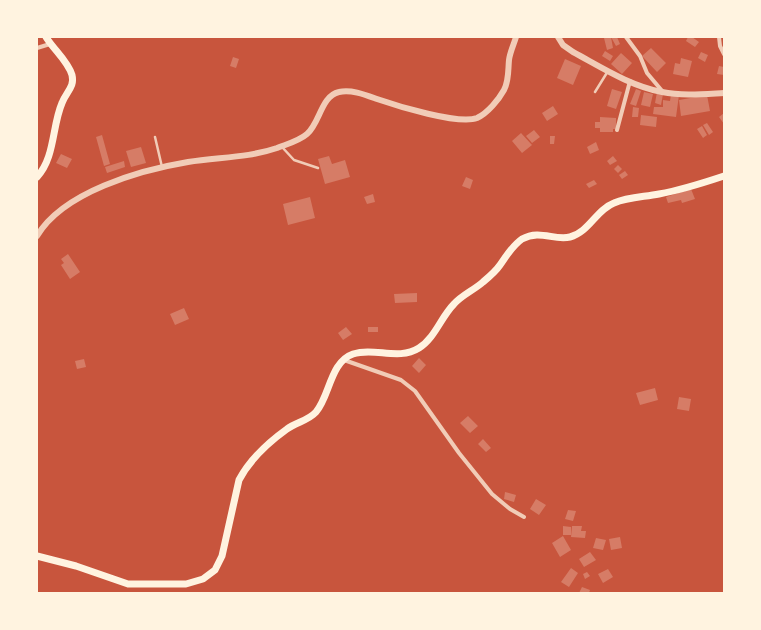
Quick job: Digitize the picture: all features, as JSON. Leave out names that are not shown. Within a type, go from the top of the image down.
[{"type":"main road","points":[[37,177],[47,161],[56,118],[63,101],[72,87],[72,75],[67,64],[46,37]]},
{"type":"main road","points":[[37,556],[76,566],[128,584],[186,584],[203,579],[215,570],[222,556],[239,480],[243,473],[250,463],[288,428],[312,417],[318,410],[332,379],[343,360],[353,354],[364,352],[400,354],[420,347],[427,340],[453,304],[482,283],[500,266],[514,245],[523,239],[532,235],[570,237],[579,233],[612,204],[624,200],[660,194],[724,176]]},
{"type":"street","points":[[37,236],[42,228],[60,210],[80,196],[112,183],[188,162],[247,156],[295,141],[308,134],[324,105],[332,95],[339,92],[348,91],[403,107],[452,118],[468,120],[478,118],[487,111],[505,89],[509,74],[509,59],[516,37]]},
{"type":"street","points":[[558,37],[563,45],[572,52],[642,87],[664,92],[689,94],[724,93]]},
{"type":"street","points":[[626,37],[640,56],[647,73],[664,92]]},
{"type":"street","points":[[719,37],[720,46],[724,54]]},
{"type":"street","points":[[37,48],[50,44]]},
{"type":"street","points":[[617,130],[630,81]]},
{"type":"street","points":[[343,360],[402,380],[415,391],[459,453],[492,494],[510,509],[524,517]]},
{"type":"lane","points":[[595,92],[608,71]]},
{"type":"lane","points":[[155,137],[162,168]]},
{"type":"lane","points":[[282,146],[286,154],[294,160],[318,168]]},
{"type":"building","points":[[611,37],[613,48],[607,50],[604,38]]},
{"type":"building","points":[[611,37],[617,37],[620,44],[616,46]]},
{"type":"building","points":[[688,37],[692,37],[699,42],[695,47],[686,41]]},
{"type":"building","points":[[651,48],[666,63],[657,72],[642,56]]},
{"type":"building","points":[[605,51],[613,56],[610,61],[602,56]]},
{"type":"building","points":[[701,52],[708,55],[705,62],[698,58]]},
{"type":"building","points":[[621,53],[632,63],[622,74],[611,64]]},
{"type":"building","points":[[233,57],[239,59],[236,68],[230,66]]},
{"type":"building","points":[[681,58],[692,61],[688,77],[673,74],[675,63],[680,64]]},
{"type":"building","points":[[565,59],[581,66],[573,85],[557,78]]},
{"type":"building","points":[[719,66],[724,67],[724,75],[717,74]]},
{"type":"building","points":[[612,89],[622,92],[616,109],[607,106]]},
{"type":"building","points":[[636,89],[641,91],[636,106],[630,104]]},
{"type":"building","points":[[644,92],[653,94],[650,107],[641,105]]},
{"type":"building","points":[[657,92],[663,94],[661,105],[655,103]]},
{"type":"building","points":[[671,94],[679,95],[676,117],[653,114],[654,107],[663,107],[663,100],[670,101]]},
{"type":"building","points":[[707,95],[710,111],[681,116],[679,100]]},
{"type":"building","points":[[553,106],[558,114],[547,121],[542,113]]},
{"type":"building","points":[[633,107],[639,108],[638,117],[632,117]]},
{"type":"building","points":[[724,113],[724,124],[719,117]]},
{"type":"building","points":[[641,115],[657,117],[656,127],[640,125]]},
{"type":"building","points":[[600,117],[616,118],[616,129],[613,129],[613,132],[600,132],[600,128],[595,128],[595,122],[600,122]]},
{"type":"building","points":[[707,123],[713,132],[709,135],[703,125]]},
{"type":"building","points":[[702,126],[707,135],[703,138],[697,129]]},
{"type":"building","points":[[534,130],[540,137],[532,143],[526,136]]},
{"type":"building","points":[[521,133],[532,145],[522,153],[512,141]]},
{"type":"building","points":[[102,135],[110,164],[104,166],[96,137]]},
{"type":"building","points":[[550,136],[555,136],[554,144],[550,144]]},
{"type":"building","points":[[596,142],[599,150],[590,154],[587,147]]},
{"type":"building","points":[[141,147],[146,163],[131,167],[126,151]]},
{"type":"building","points":[[61,154],[72,159],[67,168],[56,163]]},
{"type":"building","points":[[329,156],[332,164],[345,160],[350,177],[325,184],[318,159]]},
{"type":"building","points":[[613,156],[617,161],[610,165],[607,161]]},
{"type":"building","points":[[124,161],[125,167],[107,173],[105,167]]},
{"type":"building","points":[[618,165],[622,169],[618,173],[614,169]]},
{"type":"building","points":[[625,171],[628,175],[622,179],[619,175]]},
{"type":"building","points":[[466,177],[473,180],[470,189],[462,186]]},
{"type":"building","points":[[594,180],[597,184],[589,188],[586,184]]},
{"type":"building","points":[[691,189],[695,199],[682,203],[681,200],[668,203],[666,197]]},
{"type":"building","points":[[373,194],[375,202],[367,204],[364,197]]},
{"type":"building","points":[[310,197],[315,218],[288,225],[283,204]]},
{"type":"building","points":[[68,254],[80,272],[70,279],[61,265],[64,263],[61,259]]},
{"type":"building","points":[[417,293],[417,302],[395,303],[394,294]]},
{"type":"building","points":[[184,308],[189,319],[175,325],[170,314]]},
{"type":"building","points":[[346,327],[352,334],[343,340],[338,333]]},
{"type":"building","points":[[368,327],[378,327],[378,332],[368,332]]},
{"type":"building","points":[[419,358],[426,365],[419,373],[412,366]]},
{"type":"building","points":[[84,359],[86,367],[77,369],[75,361]]},
{"type":"building","points":[[655,388],[658,400],[640,405],[636,393]]},
{"type":"building","points":[[679,397],[691,399],[689,411],[677,409]]},
{"type":"building","points":[[468,416],[478,426],[470,433],[460,423]]},
{"type":"building","points":[[483,439],[491,448],[486,452],[478,444]]},
{"type":"building","points":[[505,492],[516,495],[514,502],[504,499]]},
{"type":"building","points":[[536,499],[546,505],[539,515],[530,509]]},
{"type":"building","points":[[568,510],[576,511],[573,521],[565,519]]},
{"type":"building","points":[[563,526],[571,527],[571,535],[563,535]]},
{"type":"building","points":[[572,526],[582,526],[581,531],[586,531],[585,538],[571,537]]},
{"type":"building","points":[[563,536],[571,550],[560,557],[552,543]]},
{"type":"building","points":[[620,537],[622,548],[611,550],[609,539]]},
{"type":"building","points":[[596,538],[606,540],[603,550],[593,548]]},
{"type":"building","points":[[590,552],[596,560],[584,567],[579,559]]},
{"type":"building","points":[[571,568],[578,573],[569,587],[561,582]]},
{"type":"building","points":[[608,569],[613,577],[603,583],[598,574]]},
{"type":"building","points":[[587,572],[590,576],[585,579],[583,574]]},
{"type":"building","points":[[582,587],[590,590],[589,593],[579,593]]}]
